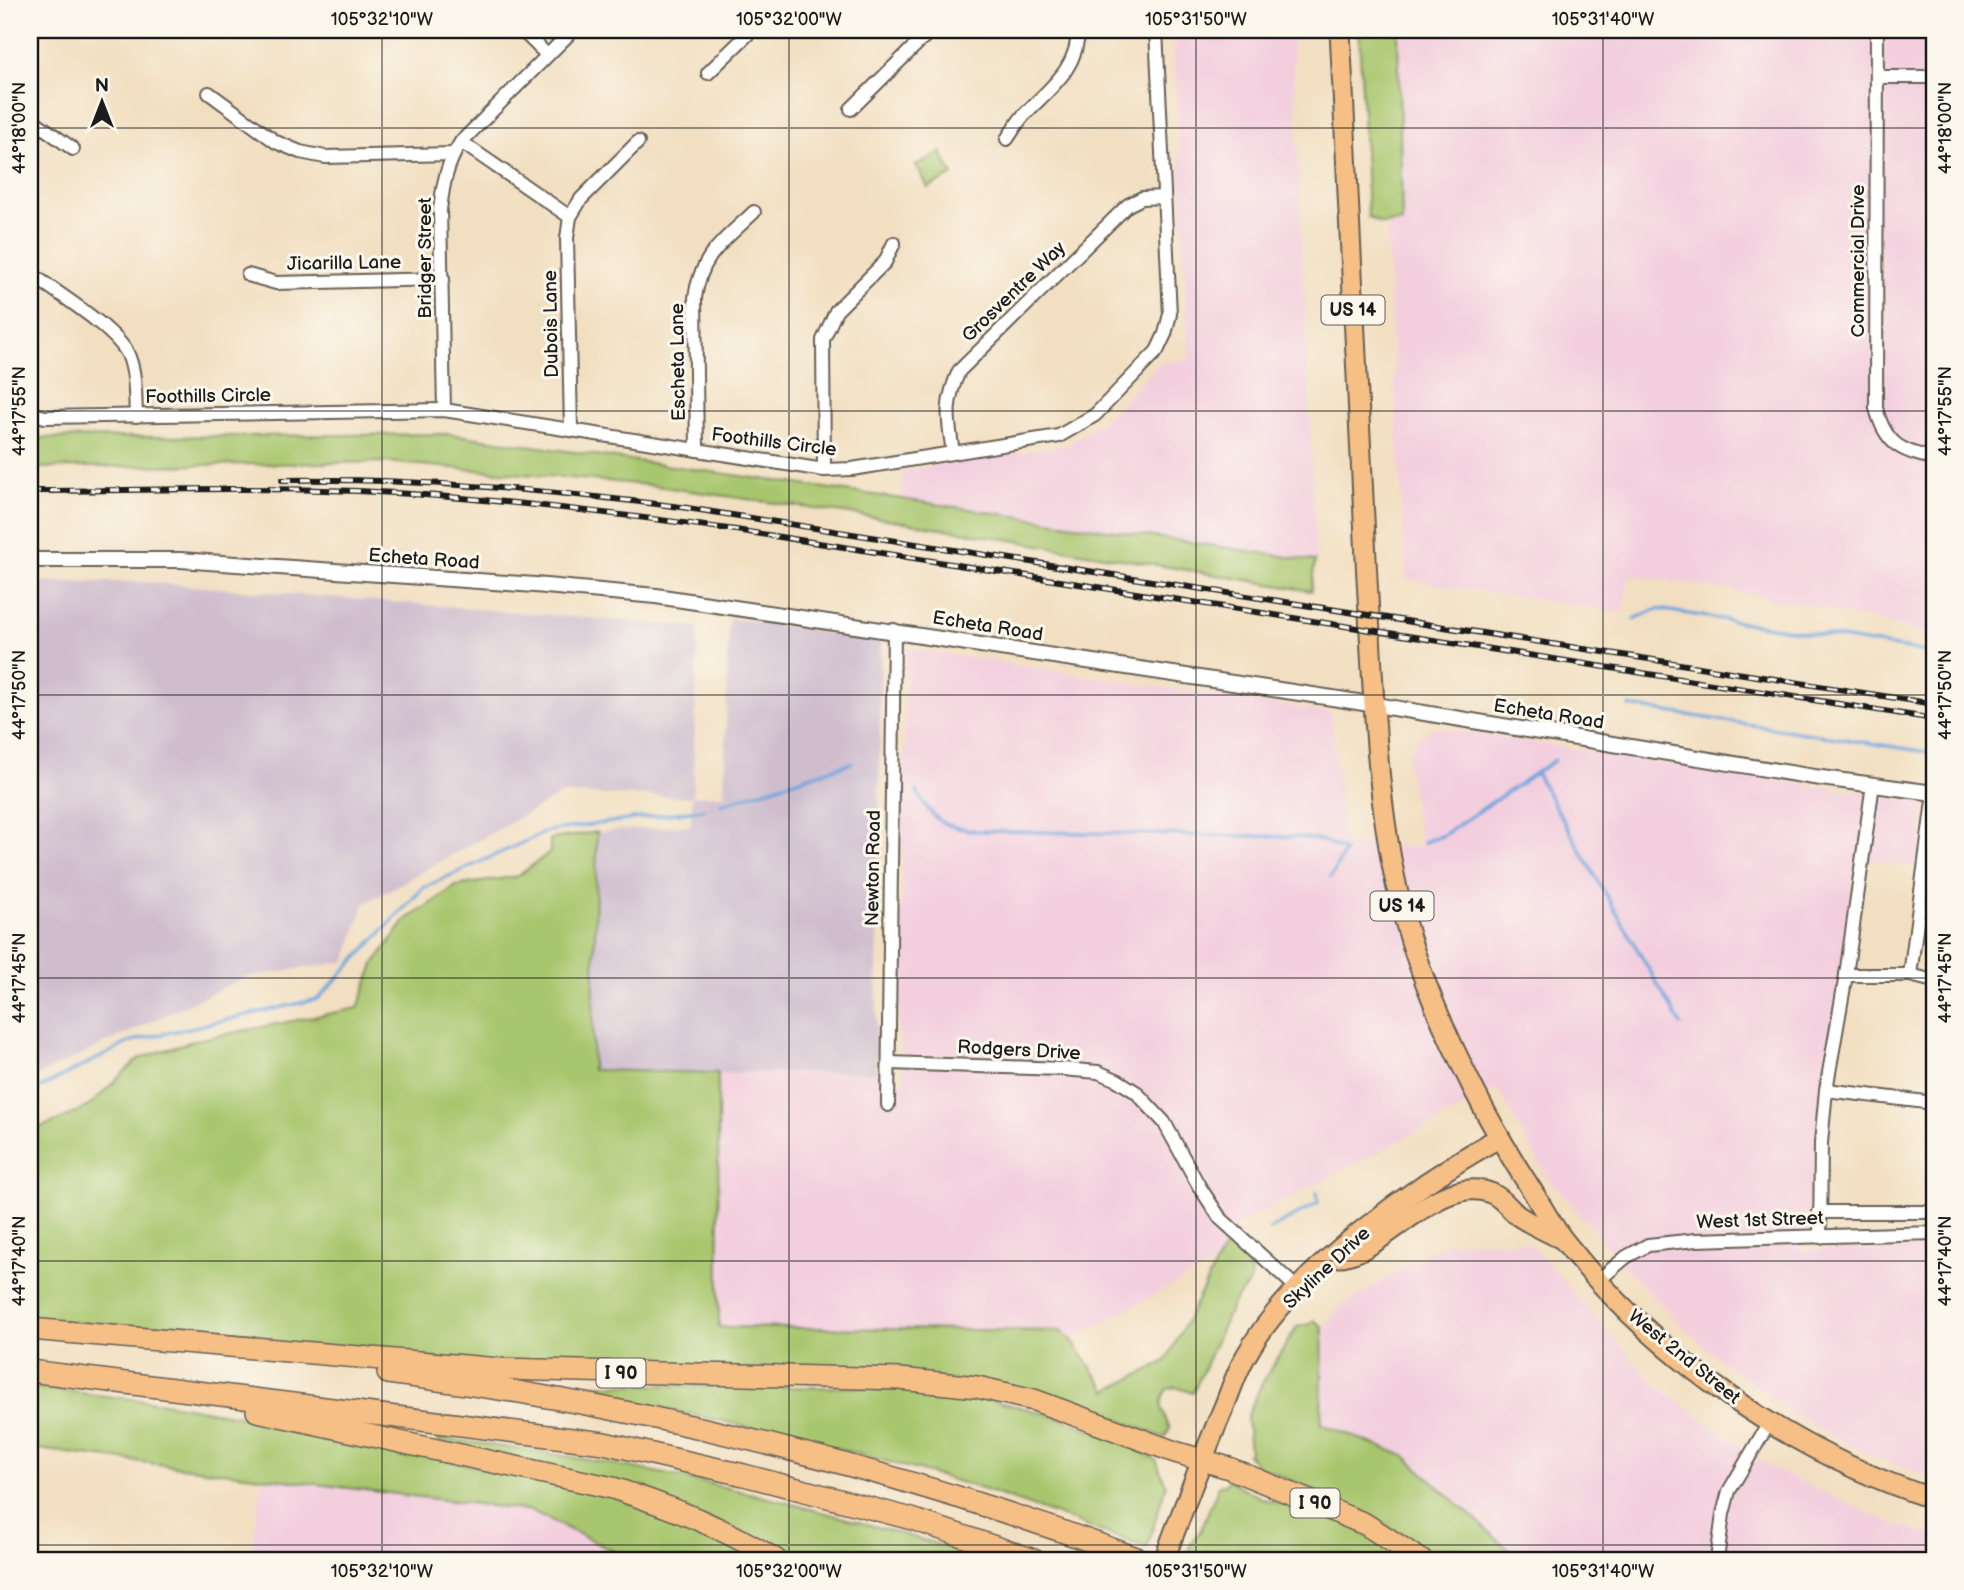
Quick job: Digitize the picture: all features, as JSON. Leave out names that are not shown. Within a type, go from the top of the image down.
[{"type":"highway","name":"I 90","points":[[30,1331],[500,1369],[901,1379],[977,1387],[1034,1400],[1229,1468],[1365,1524],[1421,1560]]},
{"type":"highway","name":"I 90","points":[[30,1331],[384,1372],[520,1392],[650,1418],[871,1472],[961,1498],[1142,1560]]},
{"type":"highway","points":[[30,1371],[604,1443],[744,1475],[912,1519],[1034,1560]]},
{"type":"highway","points":[[121,1383],[613,1488],[670,1507],[742,1539],[776,1560]]},
{"type":"main road","name":"US 14","points":[[1340,30],[1374,705],[1392,861],[1415,955],[1446,1034],[1499,1138]]},
{"type":"main road","name":"West 2nd Street","points":[[1499,1138],[1564,1241],[1644,1326],[1674,1353],[1769,1423],[1844,1465],[1934,1499]]},
{"type":"main road","name":"Skyline Drive","points":[[1164,1560],[1201,1460],[1247,1353],[1272,1318],[1328,1260],[1392,1207],[1499,1138]]},
{"type":"main road","points":[[1328,1260],[1360,1251],[1404,1220],[1443,1198],[1472,1189],[1494,1194],[1518,1215],[1564,1241]]},
{"type":"street","points":[[517,30],[527,35],[547,55]]},
{"type":"street","name":"Bridger Street","points":[[444,410],[440,210],[444,179],[453,154],[461,142],[573,30]]},
{"type":"street","points":[[708,73],[752,30]]},
{"type":"street","points":[[851,110],[931,30]]},
{"type":"street","points":[[1007,139],[1022,118],[1068,70],[1076,52],[1078,30]]},
{"type":"street","name":"Foothills Circle","points":[[30,413],[45,417],[444,410],[824,470],[852,469],[1059,436],[1095,415],[1157,351],[1170,314],[1156,30]]},
{"type":"street","name":"Commercial Drive","points":[[1877,30],[1876,408],[1881,426],[1892,443],[1910,454],[1934,458]]},
{"type":"street","points":[[1877,77],[1934,77]]},
{"type":"street","points":[[209,93],[276,142],[300,152],[325,157],[453,154]]},
{"type":"street","points":[[30,118],[73,149]]},
{"type":"street","points":[[461,142],[570,217],[580,199],[638,142]]},
{"type":"street","name":"Grosventre Way","points":[[953,453],[948,405],[949,394],[959,371],[1128,205],[1142,198],[1164,197]]},
{"type":"street","name":"Escheta Lane","points":[[697,450],[695,298],[698,278],[706,259],[754,212]]},
{"type":"street","name":"Dubois Lane","points":[[570,217],[567,238],[571,430]]},
{"type":"street","points":[[824,470],[823,340],[836,311],[885,262],[894,243]]},
{"type":"street","points":[[30,273],[115,335],[128,354],[134,374],[136,416]]},
{"type":"street","name":"Jicarilla Lane","points":[[248,275],[276,284],[443,279]]},
{"type":"street","name":"Echeta Road","points":[[30,561],[180,561],[549,586],[656,596],[894,630],[1814,777],[1934,793]]},
{"type":"street","name":"Newton Road","points":[[888,1105],[894,630]]},
{"type":"street","points":[[1820,1237],[1821,1143],[1826,1090],[1846,975],[1873,784]]},
{"type":"street","points":[[1910,975],[1934,793]]},
{"type":"street","points":[[1846,975],[1910,975],[1934,981]]},
{"type":"street","name":"Rodgers Drive","points":[[889,1063],[1062,1069],[1098,1072],[1117,1080],[1136,1092],[1164,1122],[1220,1218],[1298,1289]]},
{"type":"street","points":[[1826,1090],[1934,1103]]},
{"type":"street","points":[[1819,1212],[1934,1212]]},
{"type":"street","name":"West 1st Street","points":[[1599,1280],[1626,1257],[1648,1245],[1696,1240],[1934,1233]]},
{"type":"street","points":[[1717,1560],[1729,1491],[1769,1423]]},
{"type":"shaded area","points":[[1173,30],[1292,30],[1316,561],[902,499],[902,471],[1067,445],[1106,419],[1160,362],[1189,360]]},
{"type":"shaded area","points":[[1382,30],[1934,30],[1934,634],[1754,594],[1629,575],[1623,613],[1406,579],[1389,291]]},
{"type":"shaded area","points":[[30,582],[144,582],[698,627],[693,796],[724,795],[729,618],[881,641],[876,1072],[718,1073],[592,1070],[597,832],[691,825],[692,797],[562,794],[364,904],[345,962],[246,977],[30,1079]]},
{"type":"shaded area","points":[[906,648],[1331,713],[1344,844],[1421,847],[1406,754],[1419,738],[1434,727],[1926,803],[1919,867],[1856,858],[1802,1250],[1934,1247],[1934,1479],[1843,1442],[1790,1411],[1708,1350],[1638,1282],[1547,1177],[1498,1089],[1238,1225],[1217,1262],[1071,1339],[1061,1331],[719,1327],[718,1073],[876,1072],[905,1083],[899,1025]]},
{"type":"shaded area","points":[[1447,1242],[1529,1242],[1649,1379],[1712,1427],[1777,1471],[1893,1524],[1934,1535],[1934,1560],[1520,1560],[1405,1456],[1321,1424],[1323,1327],[1341,1306]]},
{"type":"shaded area","points":[[262,1476],[532,1511],[631,1560],[251,1560]]},
{"type":"green space","points":[[1359,30],[1398,30],[1402,222],[1382,224],[1368,217]]},
{"type":"green space","points":[[941,152],[953,175],[928,188],[916,165]]},
{"type":"green space","points":[[449,434],[1315,561],[1311,591],[892,520],[649,485],[385,462],[30,468],[30,438]]},
{"type":"green space","points":[[597,832],[592,1070],[718,1073],[719,1327],[1061,1331],[1071,1339],[1107,1391],[1166,1361],[1226,1244],[1250,1265],[1251,1280],[1232,1305],[1193,1393],[1176,1387],[1167,1389],[1164,1394],[1162,1408],[1170,1428],[1165,1438],[1084,1405],[977,1381],[504,1366],[30,1318],[30,1131],[89,1106],[138,1059],[196,1040],[358,1008],[374,964],[406,920],[456,886],[518,876],[550,852],[550,839]]},
{"type":"green space","points":[[1314,1320],[1323,1327],[1321,1424],[1405,1456],[1520,1560],[1443,1560],[1370,1515],[1258,1466],[1247,1454],[1250,1453],[1247,1417],[1262,1383],[1297,1327],[1310,1324]]},
{"type":"green space","points":[[563,1384],[871,1388],[957,1394],[1046,1414],[1104,1435],[1156,1460],[1166,1485],[1147,1548],[1004,1496],[907,1467],[760,1430],[562,1389]]},
{"type":"green space","points":[[30,1387],[164,1403],[283,1424],[615,1497],[725,1540],[756,1560],[631,1560],[532,1511],[30,1448]]},
{"type":"green space","points":[[439,1438],[578,1458],[702,1482],[826,1513],[990,1560],[794,1560],[754,1536],[438,1441]]},
{"type":"green space","points":[[1228,1480],[1263,1499],[1341,1521],[1408,1560],[1184,1560],[1193,1539],[1200,1532],[1219,1485],[1226,1484]]},
{"type":"waterway","points":[[1634,619],[1658,609],[1934,653]]},
{"type":"waterway","points":[[1629,706],[1934,753]]},
{"type":"waterway","points":[[1424,842],[1442,836],[1555,760]]},
{"type":"waterway","points":[[721,804],[851,763]]},
{"type":"waterway","points":[[1536,773],[1681,1025]]},
{"type":"waterway","points":[[917,791],[934,816],[949,825],[967,830],[1299,837],[1324,841],[1345,851],[1331,877]]},
{"type":"waterway","points":[[30,1093],[132,1041],[318,999],[423,888],[548,831],[705,809]]},
{"type":"waterway","points":[[1269,1230],[1318,1203],[1317,1192]]},
{"type":"railway","points":[[282,480],[482,486],[681,507],[1934,704]]},
{"type":"railway","points":[[30,491],[358,491],[500,501],[595,512],[736,530],[1934,719]]}]
